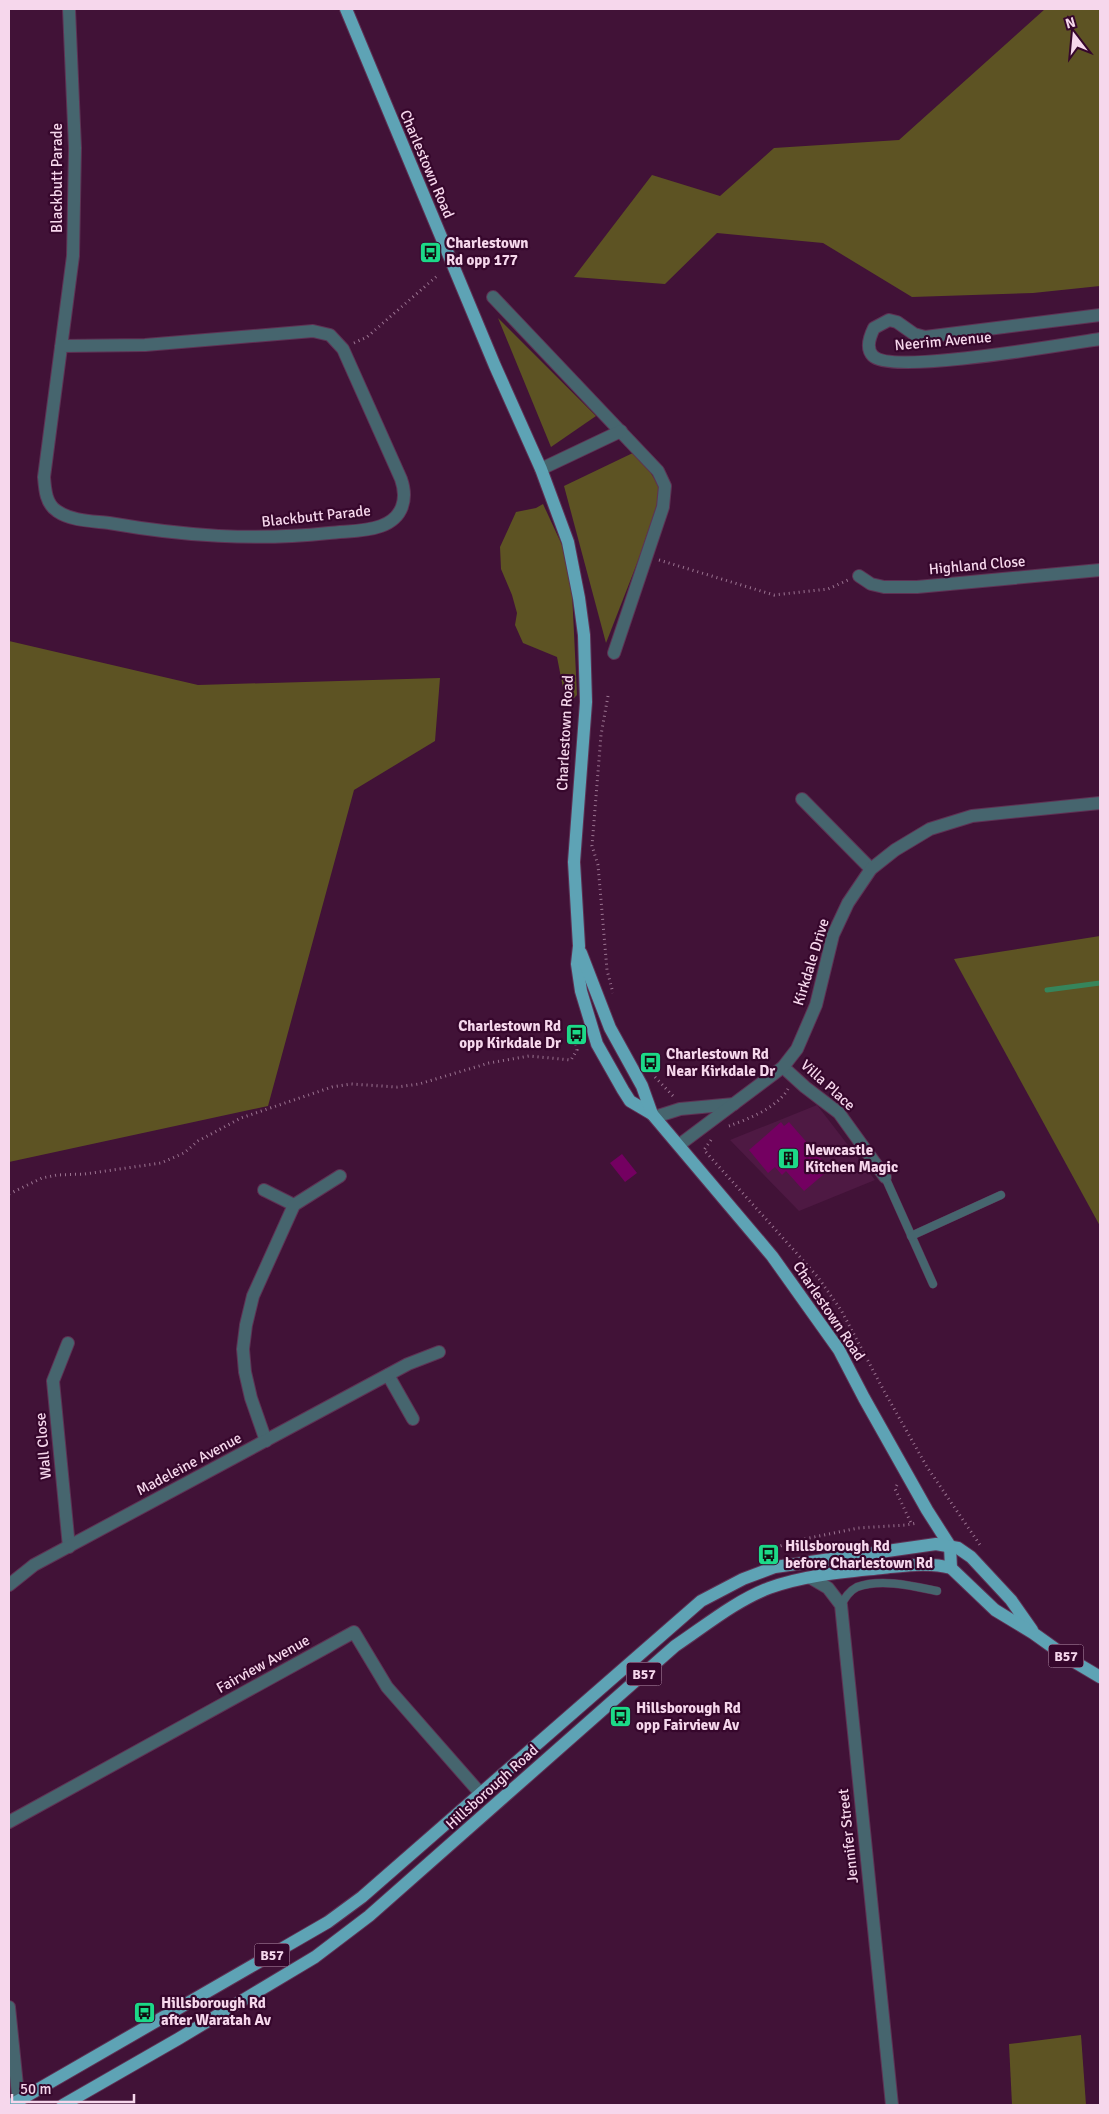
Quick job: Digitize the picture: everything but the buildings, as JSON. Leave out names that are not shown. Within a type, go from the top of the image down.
[{"type":"main road","name":"Charlestown Road","points":[[346,9],[495,366],[541,469],[568,542],[584,635],[586,702],[574,862],[579,946],[577,964],[581,991],[597,1044],[630,1101],[654,1115]]},
{"type":"main road","name":"Charlestown Road","points":[[579,946],[610,1028],[642,1086],[654,1115],[772,1256],[839,1350],[922,1502],[950,1546],[951,1568],[995,1610],[1033,1632],[1068,1658],[1100,1677]]},
{"type":"main road","name":"B57","points":[[16,2104],[328,1922],[362,1896],[701,1601],[757,1572],[792,1564],[936,1544],[950,1546]]},
{"type":"main road","name":"Charlestown Road","points":[[950,1546],[958,1548],[971,1557],[1011,1600],[1033,1632]]},
{"type":"main road","name":"Hillsborough Road","points":[[63,2105],[178,2040],[315,1957],[369,1916],[675,1646],[726,1611],[768,1588],[811,1578],[920,1565],[941,1565],[951,1568]]},
{"type":"street","name":"Blackbutt Parade","points":[[61,346],[145,345],[313,331],[330,335],[343,349],[401,479],[405,496],[402,506],[392,520],[369,529],[253,538],[158,532],[71,517],[55,510],[49,502],[45,491],[44,477],[61,346],[73,256],[75,148],[69,9]]},
{"type":"street","points":[[493,297],[658,471],[665,486],[663,507],[614,653]]},
{"type":"street","name":"Neerim Avenue","points":[[1100,315],[925,337],[914,334],[897,322],[889,320],[874,328],[869,338],[869,350],[873,356],[881,361],[905,363],[948,360],[1100,339]]},
{"type":"street","points":[[541,469],[621,431]]},
{"type":"street","name":"Highland Close","points":[[859,576],[870,584],[884,587],[917,587],[1100,570]]},
{"type":"street","points":[[802,799],[871,869]]},
{"type":"street","name":"Kirkdale Drive","points":[[679,1145],[783,1067],[797,1049],[816,1005],[834,934],[848,903],[871,869],[895,850],[930,829],[972,816],[1100,803]]},
{"type":"street","name":"Villa Place","points":[[783,1067],[839,1113],[885,1177]]},
{"type":"street","points":[[654,1115],[680,1109],[734,1104]]},
{"type":"street","points":[[266,1440],[244,1372],[243,1349],[246,1325],[253,1296],[294,1205],[340,1176]]},
{"type":"street","points":[[264,1190],[294,1205]]},
{"type":"street","name":"Wall Close","points":[[68,1343],[53,1381],[69,1547]]},
{"type":"street","name":"Madeleine Avenue","points":[[9,1585],[34,1565],[408,1364],[439,1352]]},
{"type":"street","points":[[388,1375],[413,1419]]},
{"type":"street","points":[[811,1578],[828,1588],[841,1605]]},
{"type":"street","name":"Jennifer Street","points":[[841,1605],[892,2105]]},
{"type":"street","name":"Fairview Avenue","points":[[9,1822],[354,1632],[387,1687],[480,1792]]},
{"type":"street","points":[[9,2007],[16,2104]]},
{"type":"lane","points":[[885,1177],[933,1284]]},
{"type":"lane","points":[[911,1236],[1001,1195]]},
{"type":"lane","points":[[841,1605],[847,1595],[856,1588],[874,1584],[904,1585],[937,1590]]},
{"type":"path","points":[[343,349],[367,337],[437,276]]},
{"type":"path","points":[[647,556],[774,595],[828,589],[859,576]]},
{"type":"path","points":[[608,696],[601,735],[592,846],[598,866],[607,970],[614,997]]},
{"type":"path","points":[[9,1194],[42,1178],[161,1163],[184,1153],[198,1141],[242,1118],[332,1087],[351,1084],[397,1087],[419,1084],[489,1063],[529,1056],[571,1060],[576,1050],[574,1035]]},
{"type":"path","points":[[651,1072],[672,1096]]},
{"type":"path","points":[[725,1128],[747,1120],[764,1110],[788,1090]]},
{"type":"path","points":[[704,1150],[713,1137]]},
{"type":"path","points":[[896,1490],[912,1523]]},
{"type":"path","points":[[950,1506],[981,1546]]},
{"type":"path","points":[[757,1572],[764,1556],[771,1549],[795,1541],[858,1528],[906,1526],[917,1523]]},
{"type":"shaded area","points":[[1045,9],[1100,9],[1100,286],[1033,293],[912,297],[823,243],[717,233],[665,284],[574,277],[652,175],[720,196],[774,148],[899,140]]},
{"type":"shaded area","points":[[498,318],[596,416],[551,447]]},
{"type":"shaded area","points":[[637,451],[664,494],[606,643],[564,486]]},
{"type":"shaded area","points":[[543,504],[562,545],[572,592],[577,695],[573,699],[565,698],[557,657],[523,643],[515,625],[517,613],[512,595],[501,569],[500,547],[516,512],[536,508]]},
{"type":"shaded area","points":[[9,641],[198,685],[440,678],[435,741],[354,790],[268,1106],[9,1162]]},
{"type":"shaded area","points":[[1100,936],[1100,1226],[954,959]]},
{"type":"shaded area","points":[[817,1105],[875,1180],[799,1211],[730,1140]]},
{"type":"shaded area","points":[[1081,2035],[1086,2105],[1012,2105],[1009,2044]]},
{"type":"waterway","points":[[1047,990],[1100,983]]},
{"type":"place","name":"Charlestown Rd opp 177","points":[[430,252]]},
{"type":"place","name":"Charlestown Rd opp Kirkdale Dr","points":[[577,1035]]},
{"type":"place","name":"Charlestown Rd Near Kirkdale Dr","points":[[650,1063]]},
{"type":"place","name":"Newcastle Kitchen Magic","points":[[789,1159]]},
{"type":"place","name":"Hillsborough Rd before Charlestown Rd","points":[[769,1555]]},
{"type":"place","name":"Hillsborough Rd opp Fairview Av","points":[[620,1717]]},
{"type":"place","name":"Hillsborough Rd after Waratah Av","points":[[145,2012]]}]
